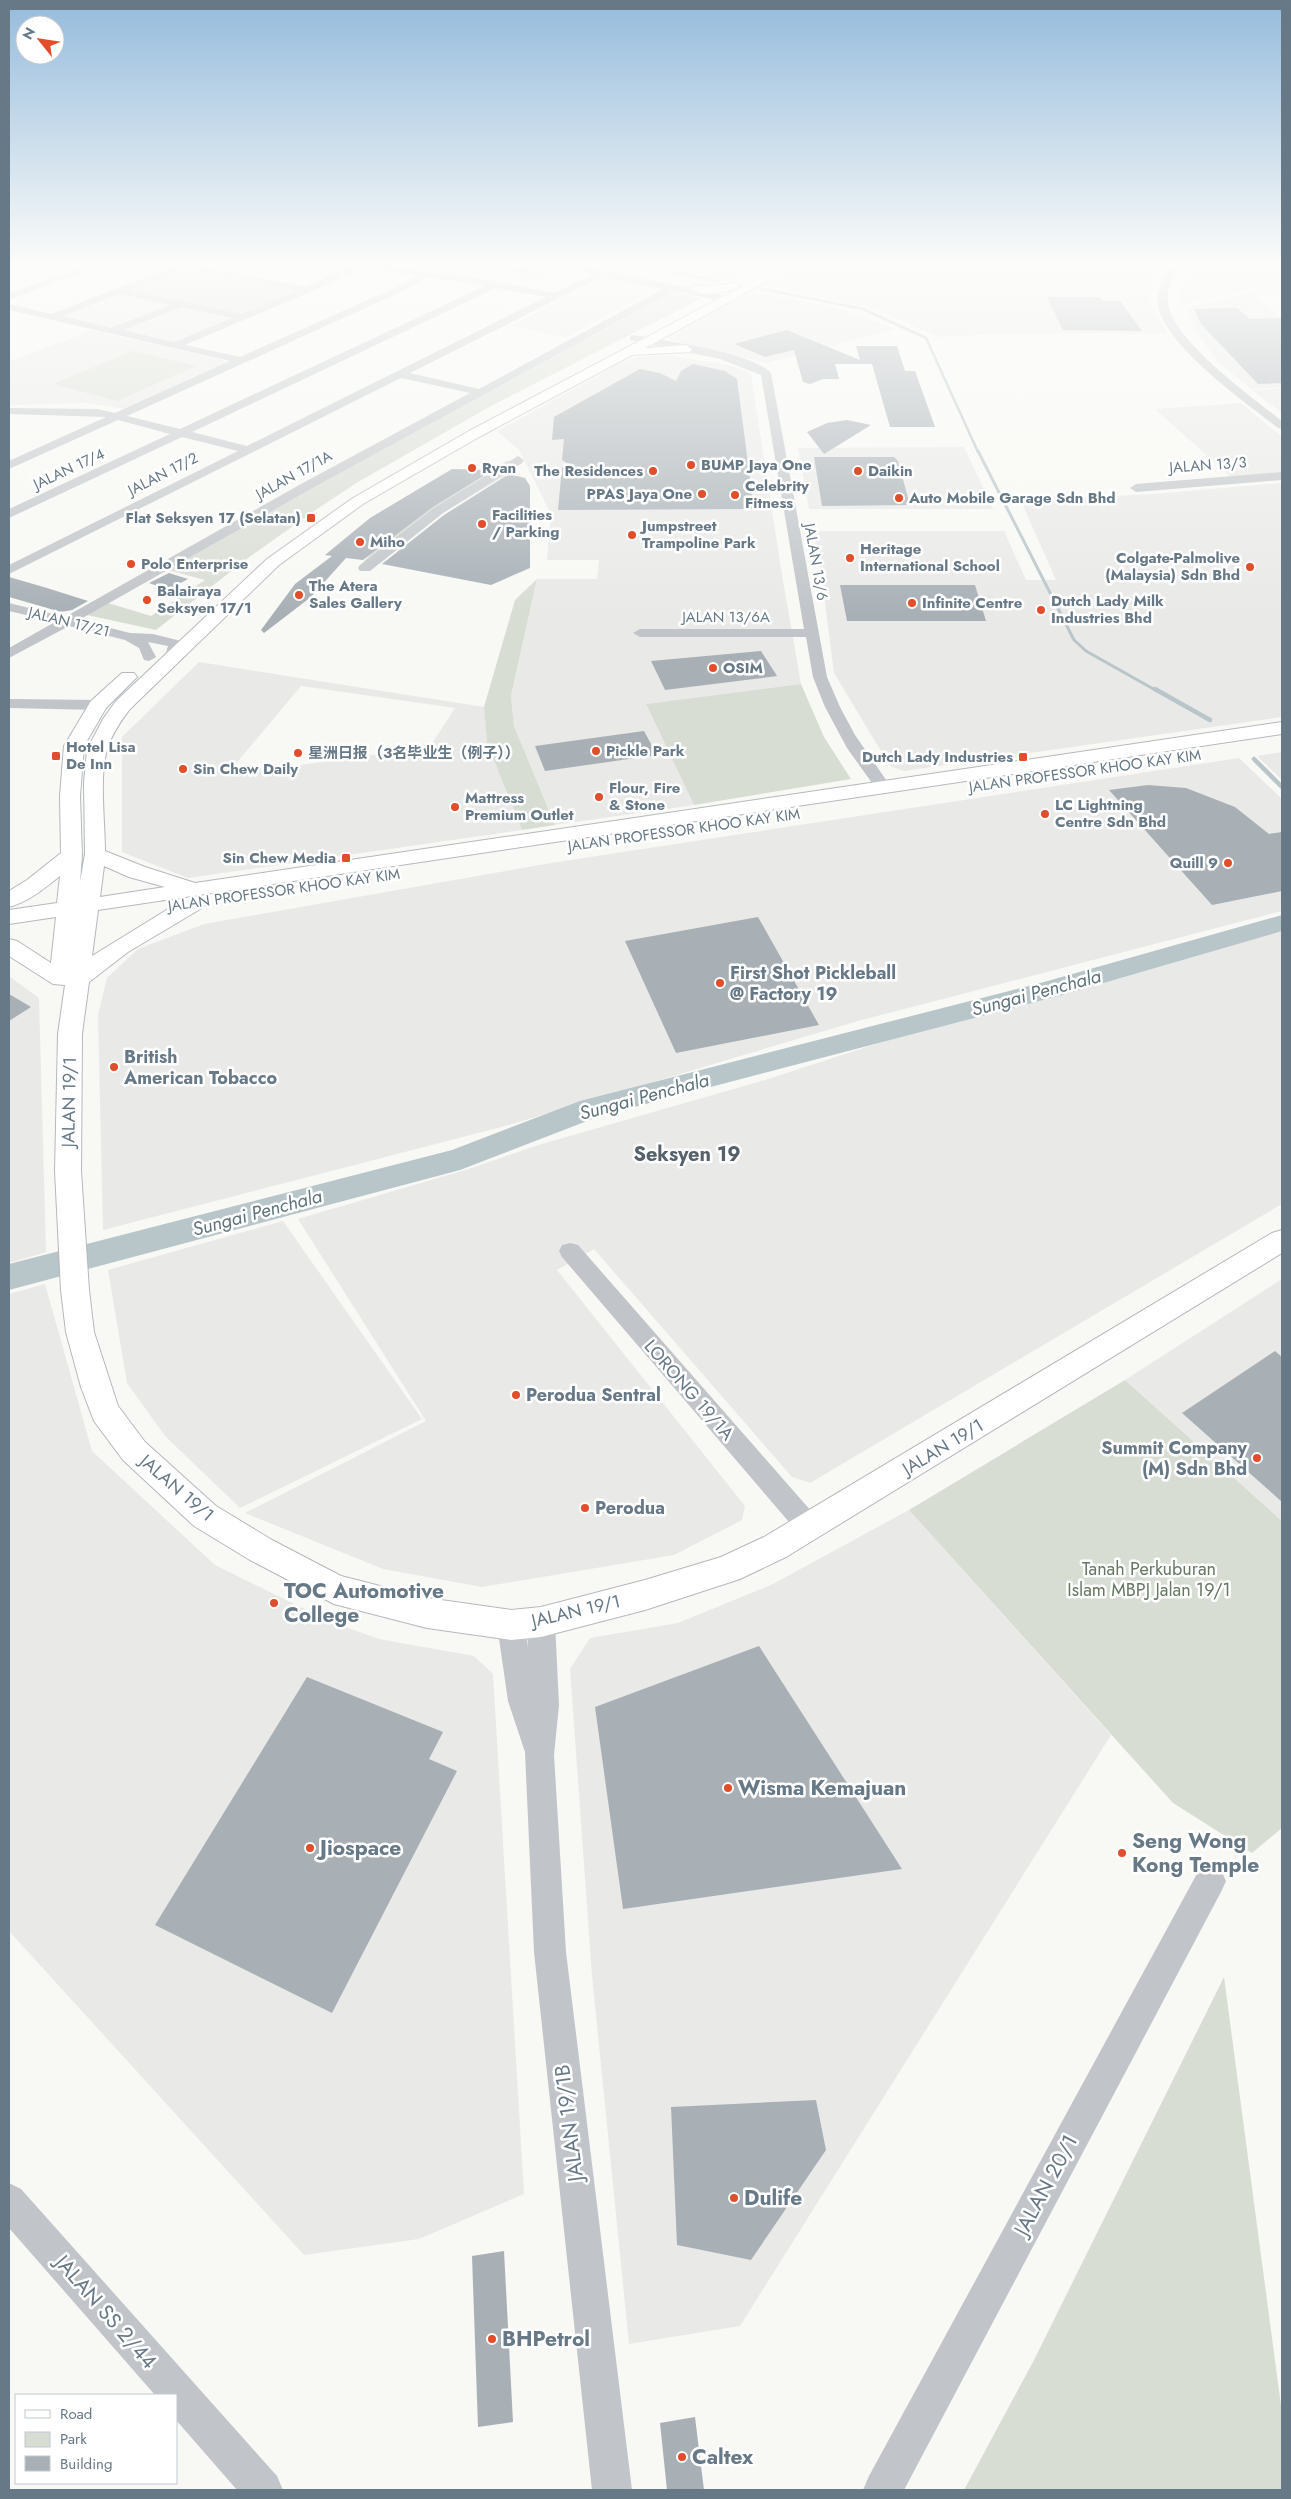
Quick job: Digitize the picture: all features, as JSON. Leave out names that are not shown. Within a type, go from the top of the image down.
[{"type":"main road","points":[[77,914],[95,854],[94,783],[97,750],[112,719],[170,650],[258,560],[322,511],[416,456],[560,382]]},
{"type":"main road","points":[[77,914],[72,855],[72,756],[74,746],[98,705],[149,658],[170,650],[273,562],[358,501],[474,434],[571,382]]},
{"type":"main road","name":"JALAN PROFESSOR KHOO KAY KIM","points":[[77,914],[883,787],[1282,728]]},
{"type":"main road","name":"JALAN PROFESSOR KHOO KAY KIM","points":[[195,896],[1282,742]]},
{"type":"main road","points":[[95,854],[195,896]]},
{"type":"main road","points":[[9,900],[34,885],[72,855]]},
{"type":"main road","points":[[9,946],[70,979],[195,896]]},
{"type":"main road","points":[[9,917],[77,914]]},
{"type":"main road","points":[[9,930],[77,914]]},
{"type":"main road","name":"JALAN 19/1","points":[[77,914],[70,979],[68,1171],[71,1227],[80,1332],[105,1412],[134,1451],[205,1516],[261,1550],[334,1589],[427,1613],[526,1623],[644,1595],[728,1569],[810,1528],[1282,1240]]},
{"type":"street","points":[[9,465],[194,382]]},
{"type":"street","name":"JALAN 17/4","points":[[9,514],[289,382]]},
{"type":"street","name":"JALAN 17/2","points":[[9,570],[384,382]]},
{"type":"street","points":[[433,382],[480,392]]},
{"type":"street","name":"JALAN 17/1A","points":[[9,654],[64,621],[499,382]]},
{"type":"street","name":"JALAN 13/6","points":[[767,382],[820,677],[830,705],[848,740],[883,787]]},
{"type":"street","points":[[1229,382],[1282,426]]},
{"type":"street","points":[[9,411],[82,412],[118,416],[249,450]]},
{"type":"street","points":[[365,568],[436,511],[518,460]]},
{"type":"street","name":"JALAN 13/3","points":[[1136,488],[1282,476]]},
{"type":"street","name":"JALAN 17/21","points":[[9,607],[130,637],[145,646],[149,658]]},
{"type":"street","name":"JALAN 13/6A","points":[[640,633],[811,633]]},
{"type":"street","name":"JALAN 17/21","points":[[130,637],[144,636],[170,650]]},
{"type":"street","points":[[9,704],[98,705]]},
{"type":"street","name":"LORONG 19/1A","points":[[570,1251],[810,1528]]},
{"type":"street","name":"JALAN 19/1B","points":[[526,1623],[522,1702],[540,1755],[550,1952],[612,2490]]},
{"type":"street","name":"JALAN 20/1","points":[[883,2490],[1210,1880]]},
{"type":"street","name":"JALAN SS 2/44","points":[[9,2201],[262,2490]]},
{"type":"shaded area","points":[[9,382],[187,382],[125,409],[87,403],[9,405]]},
{"type":"shaded area","points":[[587,382],[752,382],[801,684],[646,704],[694,805],[555,825],[514,726],[511,696],[537,579],[597,579],[599,560],[547,560],[551,514],[519,450],[497,431]]},
{"type":"shaded area","points":[[1242,382],[1282,382],[1282,387],[1251,389]]},
{"type":"shaded area","points":[[1282,388],[1282,413],[1253,391]]},
{"type":"shaded area","points":[[1241,403],[1282,437],[1282,473],[1231,477],[1155,409]]},
{"type":"shaded area","points":[[964,447],[993,509],[809,509],[798,448]]},
{"type":"shaded area","name":"Dutch Lady Milk Industries Bhd","points":[[1282,483],[1282,717],[904,771],[890,766],[834,673],[822,578],[813,531],[1004,531],[1026,580],[1056,580],[1021,501],[1153,494]]},
{"type":"shaded area","name":"Sin Chew Daily","points":[[199,662],[484,707],[487,743],[522,830],[188,878],[122,852],[122,737]],"holes":[[[301,686],[455,708],[431,745],[404,744],[399,750],[384,747],[379,754],[257,771],[233,767]]]},
{"type":"shaded area","points":[[1282,752],[1282,780],[1257,756]]},
{"type":"shaded area","points":[[1239,758],[1282,799],[1282,911],[858,1021],[509,1125],[103,1230],[98,1014],[107,978],[138,949],[204,924],[551,863]]},
{"type":"shaded area","points":[[1282,930],[1282,1204],[810,1483],[792,1477],[594,1249],[557,1270],[745,1506],[742,1520],[674,1555],[482,1587],[383,1569],[245,1513],[426,1421],[298,1219],[472,1168],[535,1146],[765,1080],[879,1043]]},
{"type":"shaded area","points":[[9,976],[39,998],[46,1252],[9,1263]]},
{"type":"shaded area","points":[[283,1221],[422,1419],[240,1508],[165,1436],[127,1383],[108,1270]]},
{"type":"shaded area","points":[[1282,1279],[1282,1521],[1125,1380]]},
{"type":"shaded area","points":[[45,1284],[92,1451],[215,1565],[329,1621],[379,1639],[474,1656],[493,1674],[524,2194],[419,2239],[304,2255],[9,1931],[9,1294]]},
{"type":"shaded area","points":[[909,1510],[1111,1735],[740,2326],[629,2344],[592,1976],[570,1669],[590,1638],[678,1623],[771,1585]]},
{"type":"green space","points":[[59,382],[161,382],[117,401],[53,384]]},
{"type":"green space","points":[[508,382],[539,382],[491,406],[358,482],[248,558],[156,630],[87,615],[108,603],[151,616],[205,580],[168,570],[272,510]]},
{"type":"green space","points":[[508,460],[514,470],[443,513],[380,563],[364,561],[392,532]]},
{"type":"green space","points":[[537,579],[511,696],[514,726],[555,825],[522,830],[487,743],[484,707],[515,600]]},
{"type":"green space","points":[[801,684],[824,737],[851,779],[694,805],[646,704]]},
{"type":"green space","name":"Tanah Perkuburan Islam MBPJ Jalan 19/1","points":[[1125,1380],[1282,1521],[1282,1828],[1252,1853],[1173,1803],[909,1510]]},
{"type":"green space","points":[[1224,1977],[1282,2413],[1282,2490],[964,2490],[1034,2360]]},
{"type":"building","points":[[617,382],[737,382],[754,509],[558,510],[562,467],[578,470],[562,460],[564,439],[552,440],[554,417]]},
{"type":"building","points":[[803,382],[816,382],[810,384]]},
{"type":"building","points":[[877,382],[919,382],[935,427],[890,427]]},
{"type":"building","points":[[1256,382],[1282,382],[1282,383],[1258,384]]},
{"type":"building","points":[[847,420],[871,425],[824,454],[807,432],[827,423]]},
{"type":"building","points":[[814,457],[894,457],[898,461],[910,505],[822,506]]},
{"type":"building","points":[[452,469],[493,470],[433,507],[363,560],[346,558],[311,597],[264,633],[261,630],[295,584],[332,556],[325,555],[370,518]]},
{"type":"building","name":"Facilities / Parking","points":[[509,474],[525,478],[530,486],[530,568],[491,585],[382,564],[444,515]]},
{"type":"building","points":[[169,573],[188,579],[168,590],[149,583]]},
{"type":"building","points":[[9,577],[88,601],[72,610],[61,612],[9,597]]},
{"type":"building","name":"Infinite Centre","points":[[840,585],[975,585],[986,621],[847,621]]},
{"type":"building","name":"OSIM","points":[[761,651],[777,676],[665,690],[651,661]]},
{"type":"building","name":"Pickle Park","points":[[644,731],[657,755],[545,771],[535,746]]},
{"type":"building","name":"Quill 9","points":[[1148,785],[1186,788],[1235,807],[1269,834],[1282,832],[1282,891],[1212,905],[1109,790]]},
{"type":"building","name":"First Shot Pickleball @ Factory 19","points":[[758,917],[819,1025],[676,1053],[625,941]]},
{"type":"building","points":[[9,994],[31,1007],[9,1021]]},
{"type":"building","name":"Summit Company (M) Sdn Bhd","points":[[1275,1351],[1282,1357],[1282,1502],[1182,1413]]},
{"type":"building","name":"Wisma Kemajuan","points":[[759,1646],[902,1869],[623,1909],[595,1707]]},
{"type":"building","name":"Jiospace","points":[[307,1677],[443,1732],[429,1759],[457,1771],[332,2013],[155,1925]]},
{"type":"building","name":"Dulife","points":[[816,2100],[826,2150],[751,2260],[677,2245],[671,2107]]},
{"type":"building","name":"BHPetrol","points":[[504,2251],[513,2422],[478,2427],[472,2256]]},
{"type":"building","name":"Caltex","points":[[695,2417],[704,2490],[667,2490],[660,2423]]},
{"type":"waterway","points":[[946,382],[978,452]]},
{"type":"waterway","points":[[978,451],[1074,640],[1086,651],[1157,691]]},
{"type":"waterway","points":[[1155,689],[1210,720]]},
{"type":"waterway","points":[[1254,759],[1282,787]]},
{"type":"waterway","name":"Sungai Penchala","points":[[9,1277],[460,1159],[591,1108],[1052,989],[1282,923]]},
{"type":"place","name":"BUMP Jaya One","points":[[691,465]]},
{"type":"place","name":"Ryan","points":[[472,468]]},
{"type":"place","name":"The Residences","points":[[653,471]]},
{"type":"place","name":"Daikin","points":[[858,471]]},
{"type":"place","name":"PPAS Jaya One","points":[[702,494]]},
{"type":"place","name":"Celebrity Fitness","points":[[735,495]]},
{"type":"place","name":"Auto Mobile Garage Sdn Bhd","points":[[899,498]]},
{"type":"place","name":"Flat Seksyen 17 (Selatan)","points":[[311,518]]},
{"type":"place","name":"Facilities / Parking","points":[[482,524]]},
{"type":"place","name":"Jumpstreet Trampoline Park","points":[[632,535]]},
{"type":"place","name":"Miho","points":[[360,542]]},
{"type":"place","name":"Heritage International School","points":[[850,558]]},
{"type":"place","name":"Polo Enterprise","points":[[131,564]]},
{"type":"place","name":"Colgate-Palmolive (Malaysia) Sdn Bhd","points":[[1250,567]]},
{"type":"place","name":"The Atera Sales Gallery","points":[[299,595]]},
{"type":"place","name":"Balairaya Seksyen 17/1","points":[[147,600]]},
{"type":"place","name":"Infinite Centre","points":[[912,603]]},
{"type":"place","name":"Dutch Lady Milk Industries Bhd","points":[[1041,610]]},
{"type":"place","name":"OSIM","points":[[713,668]]},
{"type":"place","name":"Pickle Park","points":[[596,751]]},
{"type":"place","name":"星洲日报（3名毕业生（例子））","points":[[298,753]]},
{"type":"place","name":"Hotel Lisa De Inn","points":[[56,756]]},
{"type":"place","name":"Dutch Lady Industries","points":[[1023,757]]},
{"type":"place","name":"Sin Chew Daily","points":[[183,769]]},
{"type":"place","name":"Flour, Fire & Stone","points":[[599,797]]},
{"type":"place","name":"Mattress Premium Outlet","points":[[455,807]]},
{"type":"place","name":"LC Lightning Centre Sdn Bhd","points":[[1045,814]]},
{"type":"place","name":"Sin Chew Media","points":[[346,858]]},
{"type":"place","name":"Quill 9","points":[[1228,863]]},
{"type":"place","name":"First Shot Pickleball @ Factory 19","points":[[720,983]]},
{"type":"place","name":"British American Tobacco","points":[[114,1067]]},
{"type":"place","name":"Perodua Sentral","points":[[516,1395]]},
{"type":"place","name":"Summit Company (M) Sdn Bhd","points":[[1257,1458]]},
{"type":"place","name":"Perodua","points":[[585,1508]]},
{"type":"place","name":"TOC Automotive College","points":[[274,1603]]},
{"type":"place","name":"Wisma Kemajuan","points":[[728,1788]]},
{"type":"place","name":"Jiospace","points":[[310,1848]]},
{"type":"place","name":"Seng Wong Kong Temple","points":[[1122,1853]]},
{"type":"place","name":"Dulife","points":[[734,2198]]},
{"type":"place","name":"BHPetrol","points":[[492,2339]]},
{"type":"place","name":"Caltex","points":[[682,2457]]},
{"type":"district","name":"Seksyen 19","points":[[687,1154]]}]
